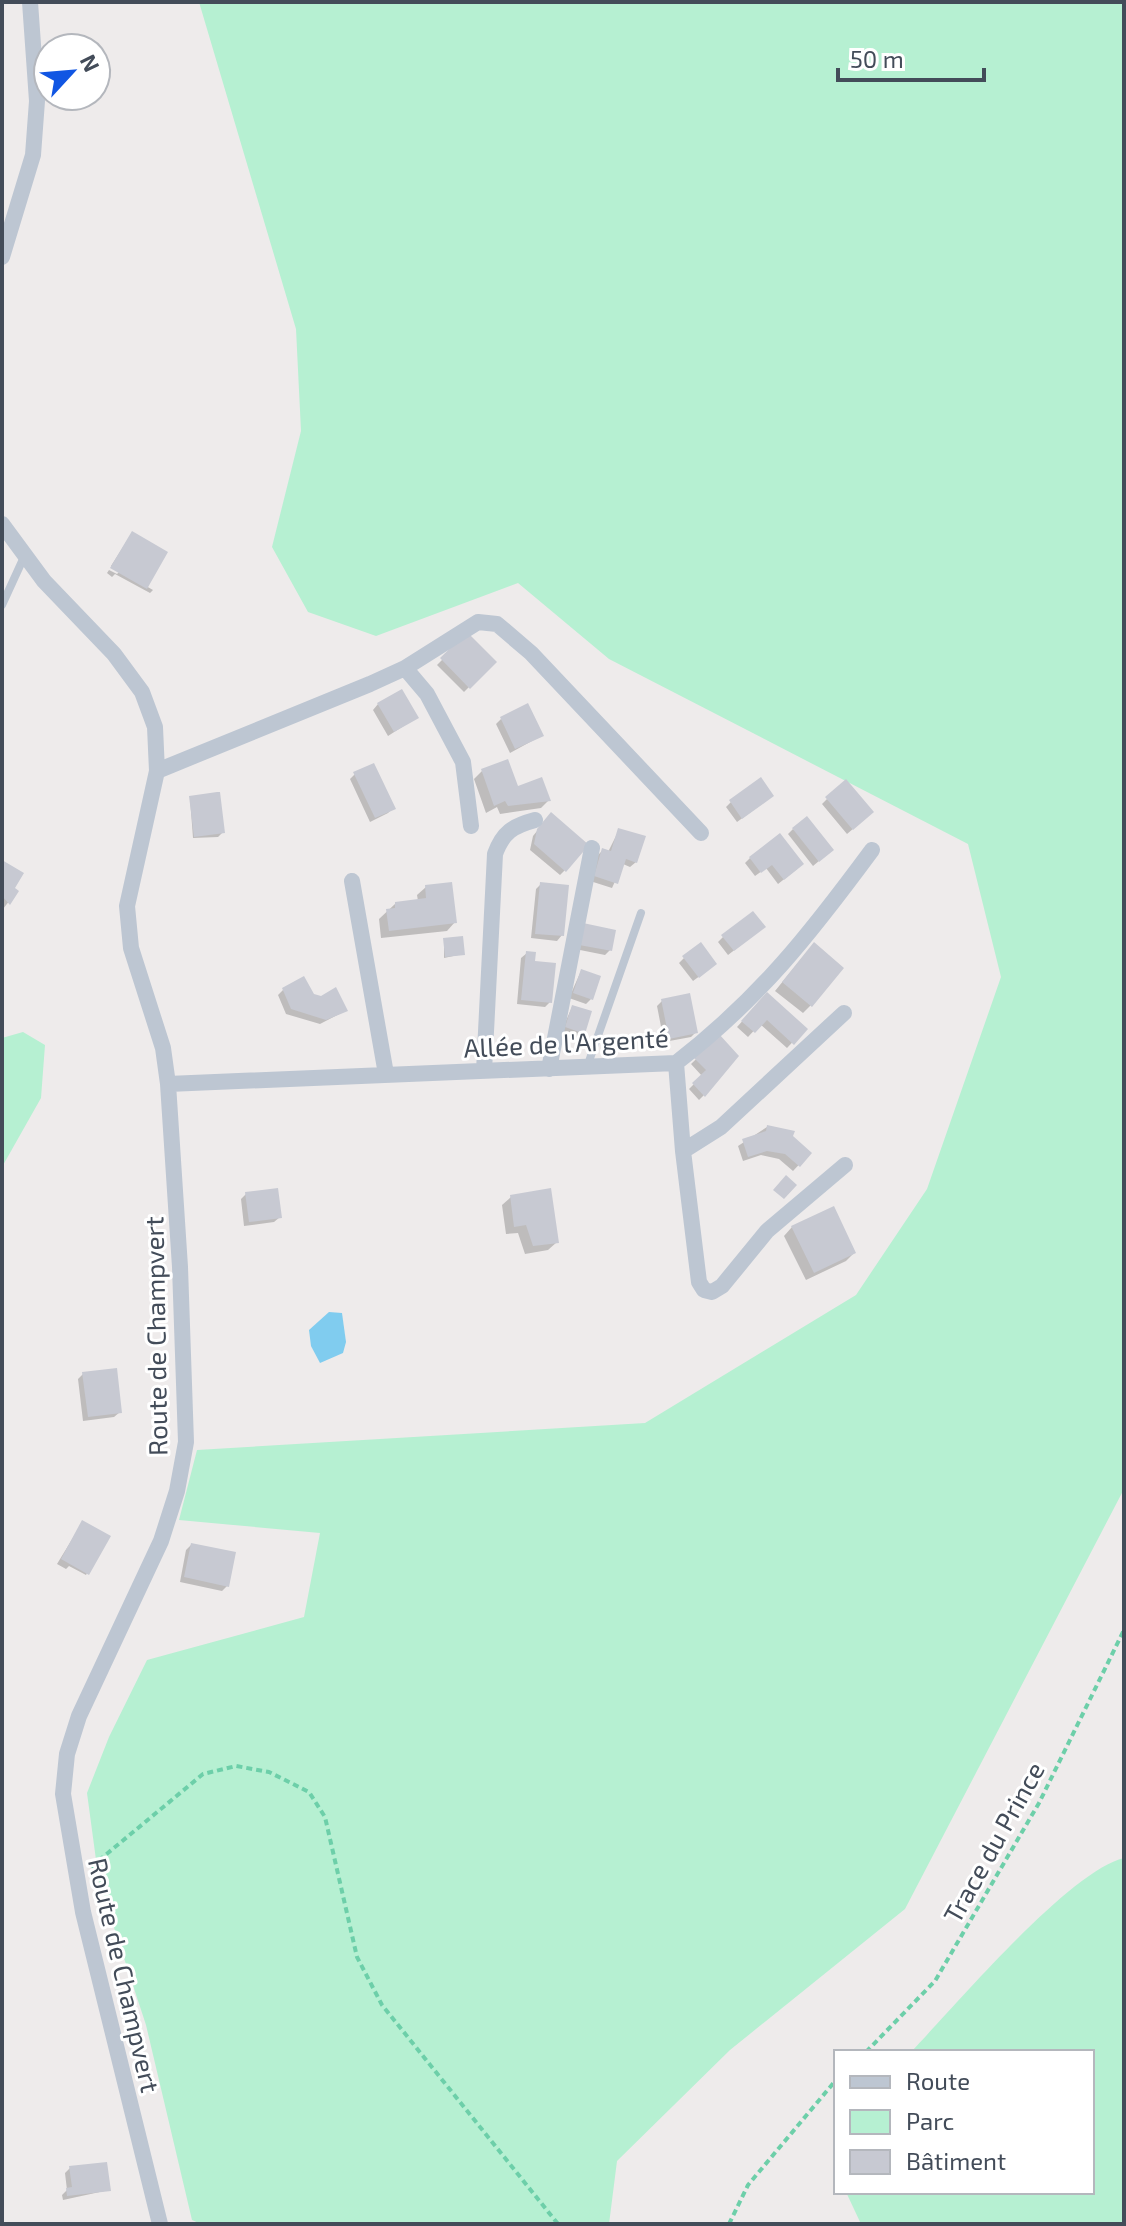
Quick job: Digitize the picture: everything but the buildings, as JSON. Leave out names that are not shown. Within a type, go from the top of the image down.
[{"type":"street","points":[[2,257],[33,155],[37,101],[30,2]]},
{"type":"street","name":"Route de Champvert","points":[[2,524],[24,557],[114,654],[142,692],[155,727],[157,771],[127,906],[131,948],[163,1048],[168,1084],[180,1267],[186,1442],[177,1491],[161,1541],[79,1716],[67,1754],[63,1794],[77,1878],[160,2224]]},
{"type":"street","points":[[157,771],[405,668],[478,622],[497,624],[531,653],[701,833]]},
{"type":"street","points":[[405,668],[427,694],[463,762],[471,826]]},
{"type":"street","points":[[484,1071],[495,854],[501,838],[515,825],[535,820]]},
{"type":"street","points":[[549,1069],[592,848]]},
{"type":"street","name":"Allée de l'Argenté","points":[[168,1084],[676,1063],[725,1025],[796,952],[872,850]]},
{"type":"street","points":[[352,881],[386,1074]]},
{"type":"street","points":[[683,1151],[721,1127],[844,1013]]},
{"type":"street","points":[[676,1063],[699,1282],[704,1290],[712,1292],[722,1286],[767,1231],[845,1165]]},
{"type":"lane","points":[[2,605],[24,557]]},
{"type":"lane","points":[[587,1067],[641,913]]},
{"type":"path","name":"Trace du Prince","points":[[868,2050],[935,1981],[1039,1803],[1124,1630]]},
{"type":"path","points":[[77,1878],[203,1774],[236,1766],[269,1772],[309,1792],[325,1817],[357,1957],[382,2005],[558,2224]]},
{"type":"path","points":[[729,2224],[748,2185],[834,2082]]},
{"type":"green space","points":[[199,2],[1124,2],[1124,1489],[905,1909],[730,2050],[617,2161],[609,2224],[201,2224],[192,2220],[146,2025],[99,1882],[87,1793],[109,1737],[147,1660],[304,1617],[320,1533],[179,1520],[197,1450],[645,1423],[856,1295],[927,1189],[1001,977],[968,844],[609,659],[518,583],[376,636],[308,612],[272,547],[301,431],[296,329]]},
{"type":"green space","points":[[23,1032],[45,1045],[41,1098],[2,1167],[2,1038]]},
{"type":"green space","points":[[1124,1858],[1124,2224],[861,2224],[847,2194],[1094,2194],[1094,2050],[913,2050],[1044,1913],[1101,1868]]},
{"type":"water","points":[[329,1312],[342,1313],[346,1342],[343,1353],[320,1363],[311,1346],[309,1330]]}]
